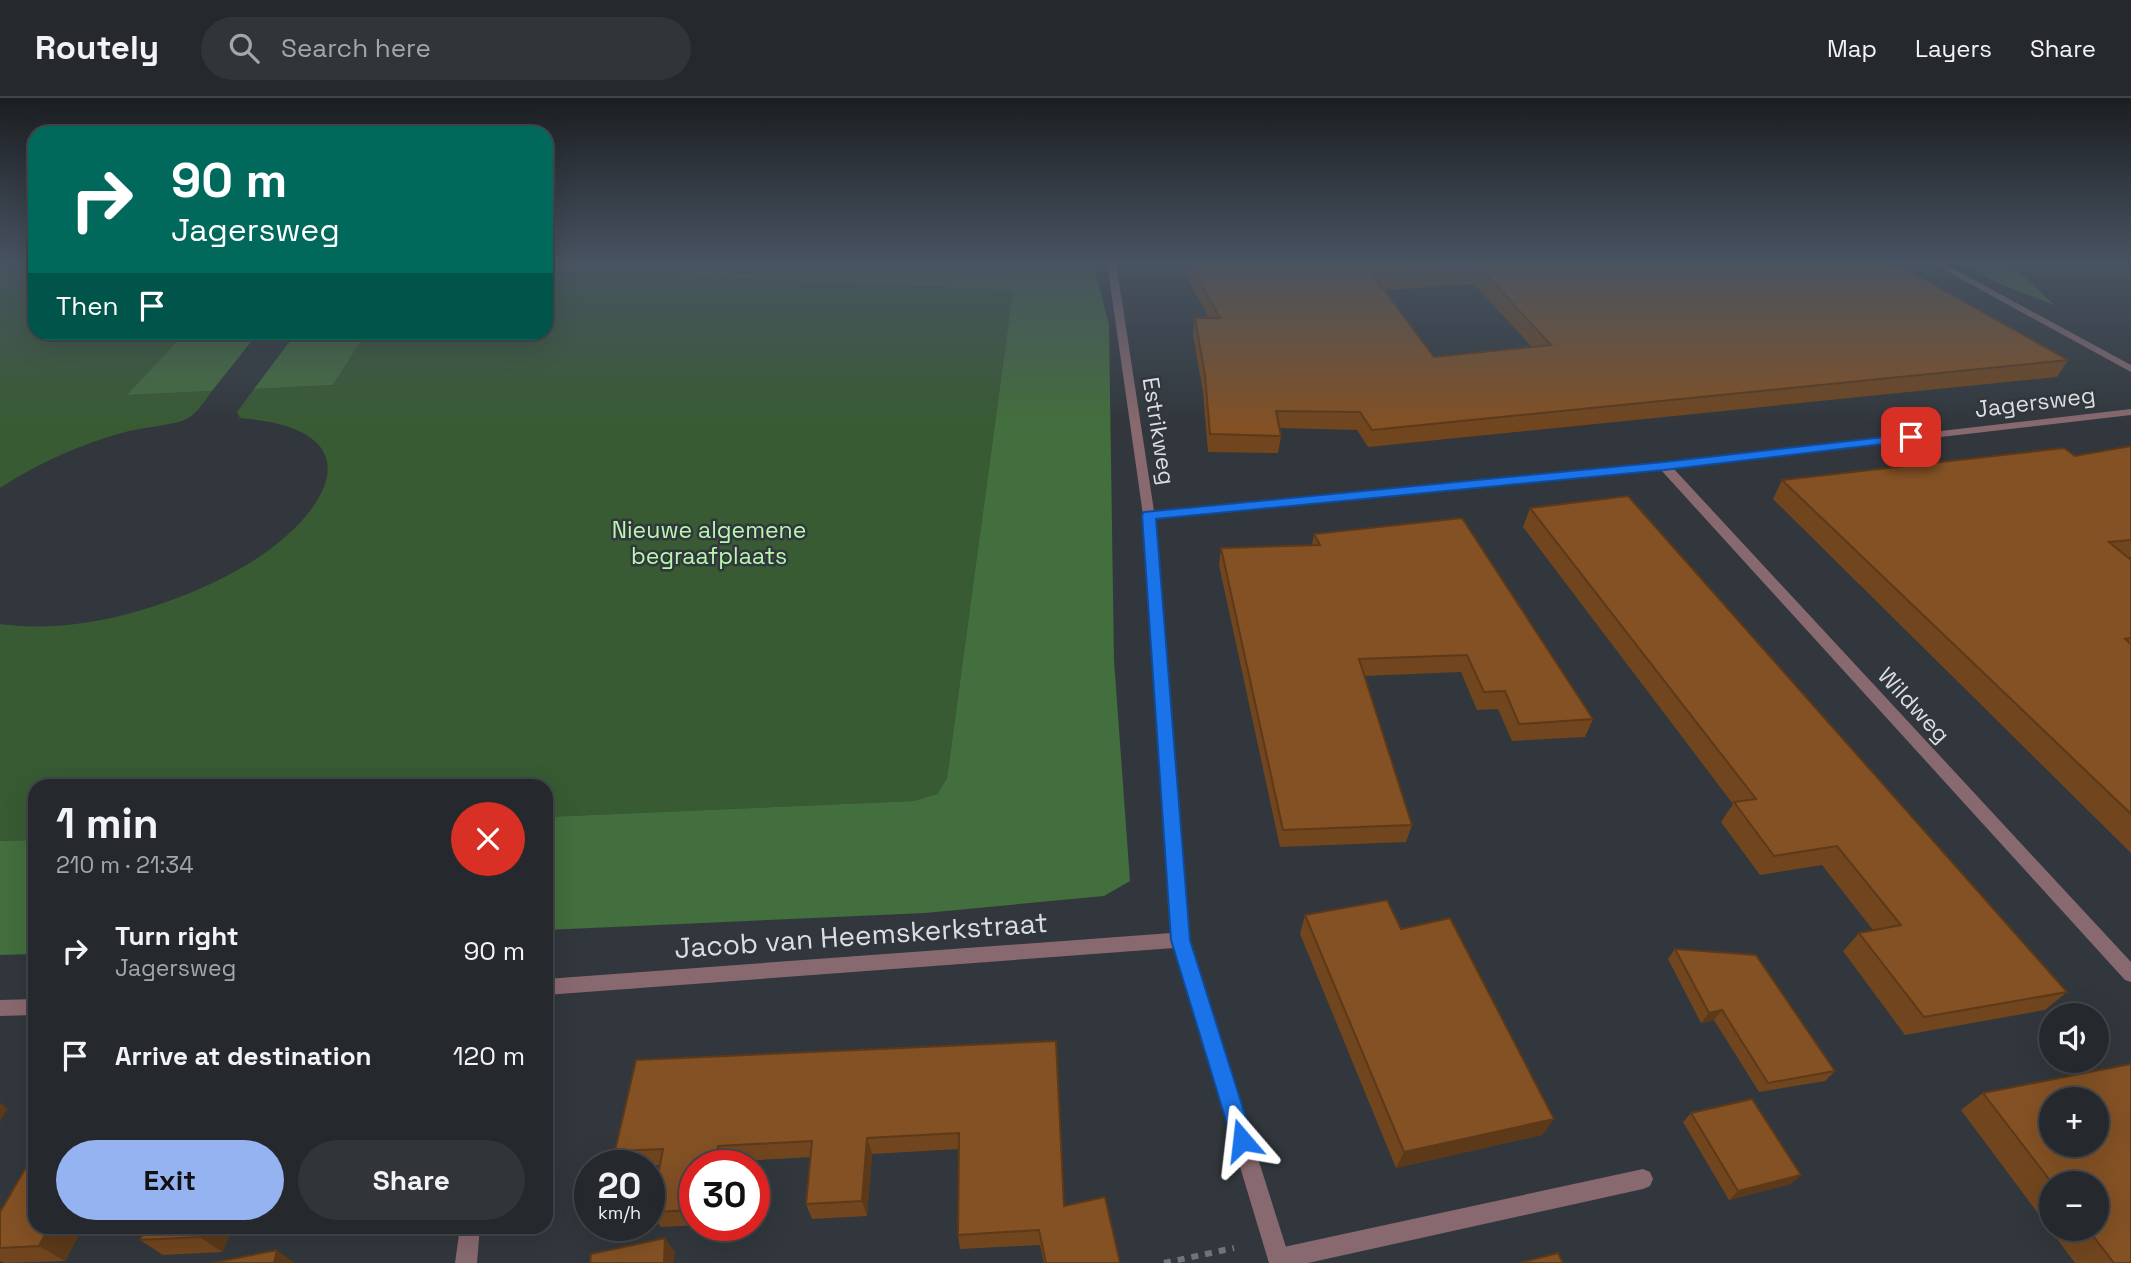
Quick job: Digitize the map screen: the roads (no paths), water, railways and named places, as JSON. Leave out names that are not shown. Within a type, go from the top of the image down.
[{"type":"street","name":"Estrikweg","points":[[1119,316],[1149,515],[1181,940],[1277,1254]]},
{"type":"street","points":[[2034,316],[2131,369]]},
{"type":"street","name":"Jagersweg","points":[[1149,515],[1664,466],[2131,412]]},
{"type":"street","name":"Wildweg","points":[[1664,466],[2131,974]]},
{"type":"street","name":"Jacob van Heemskerkstraat","points":[[553,986],[1181,940]]},
{"type":"street","points":[[0,1009],[28,1007]]},
{"type":"street","points":[[1277,1254],[1643,1179]]},
{"type":"street","points":[[466,1263],[469,1234]]},
{"type":"park label","name":"Nieuwe algemene begraafplaats","points":[[709,543]]}]
